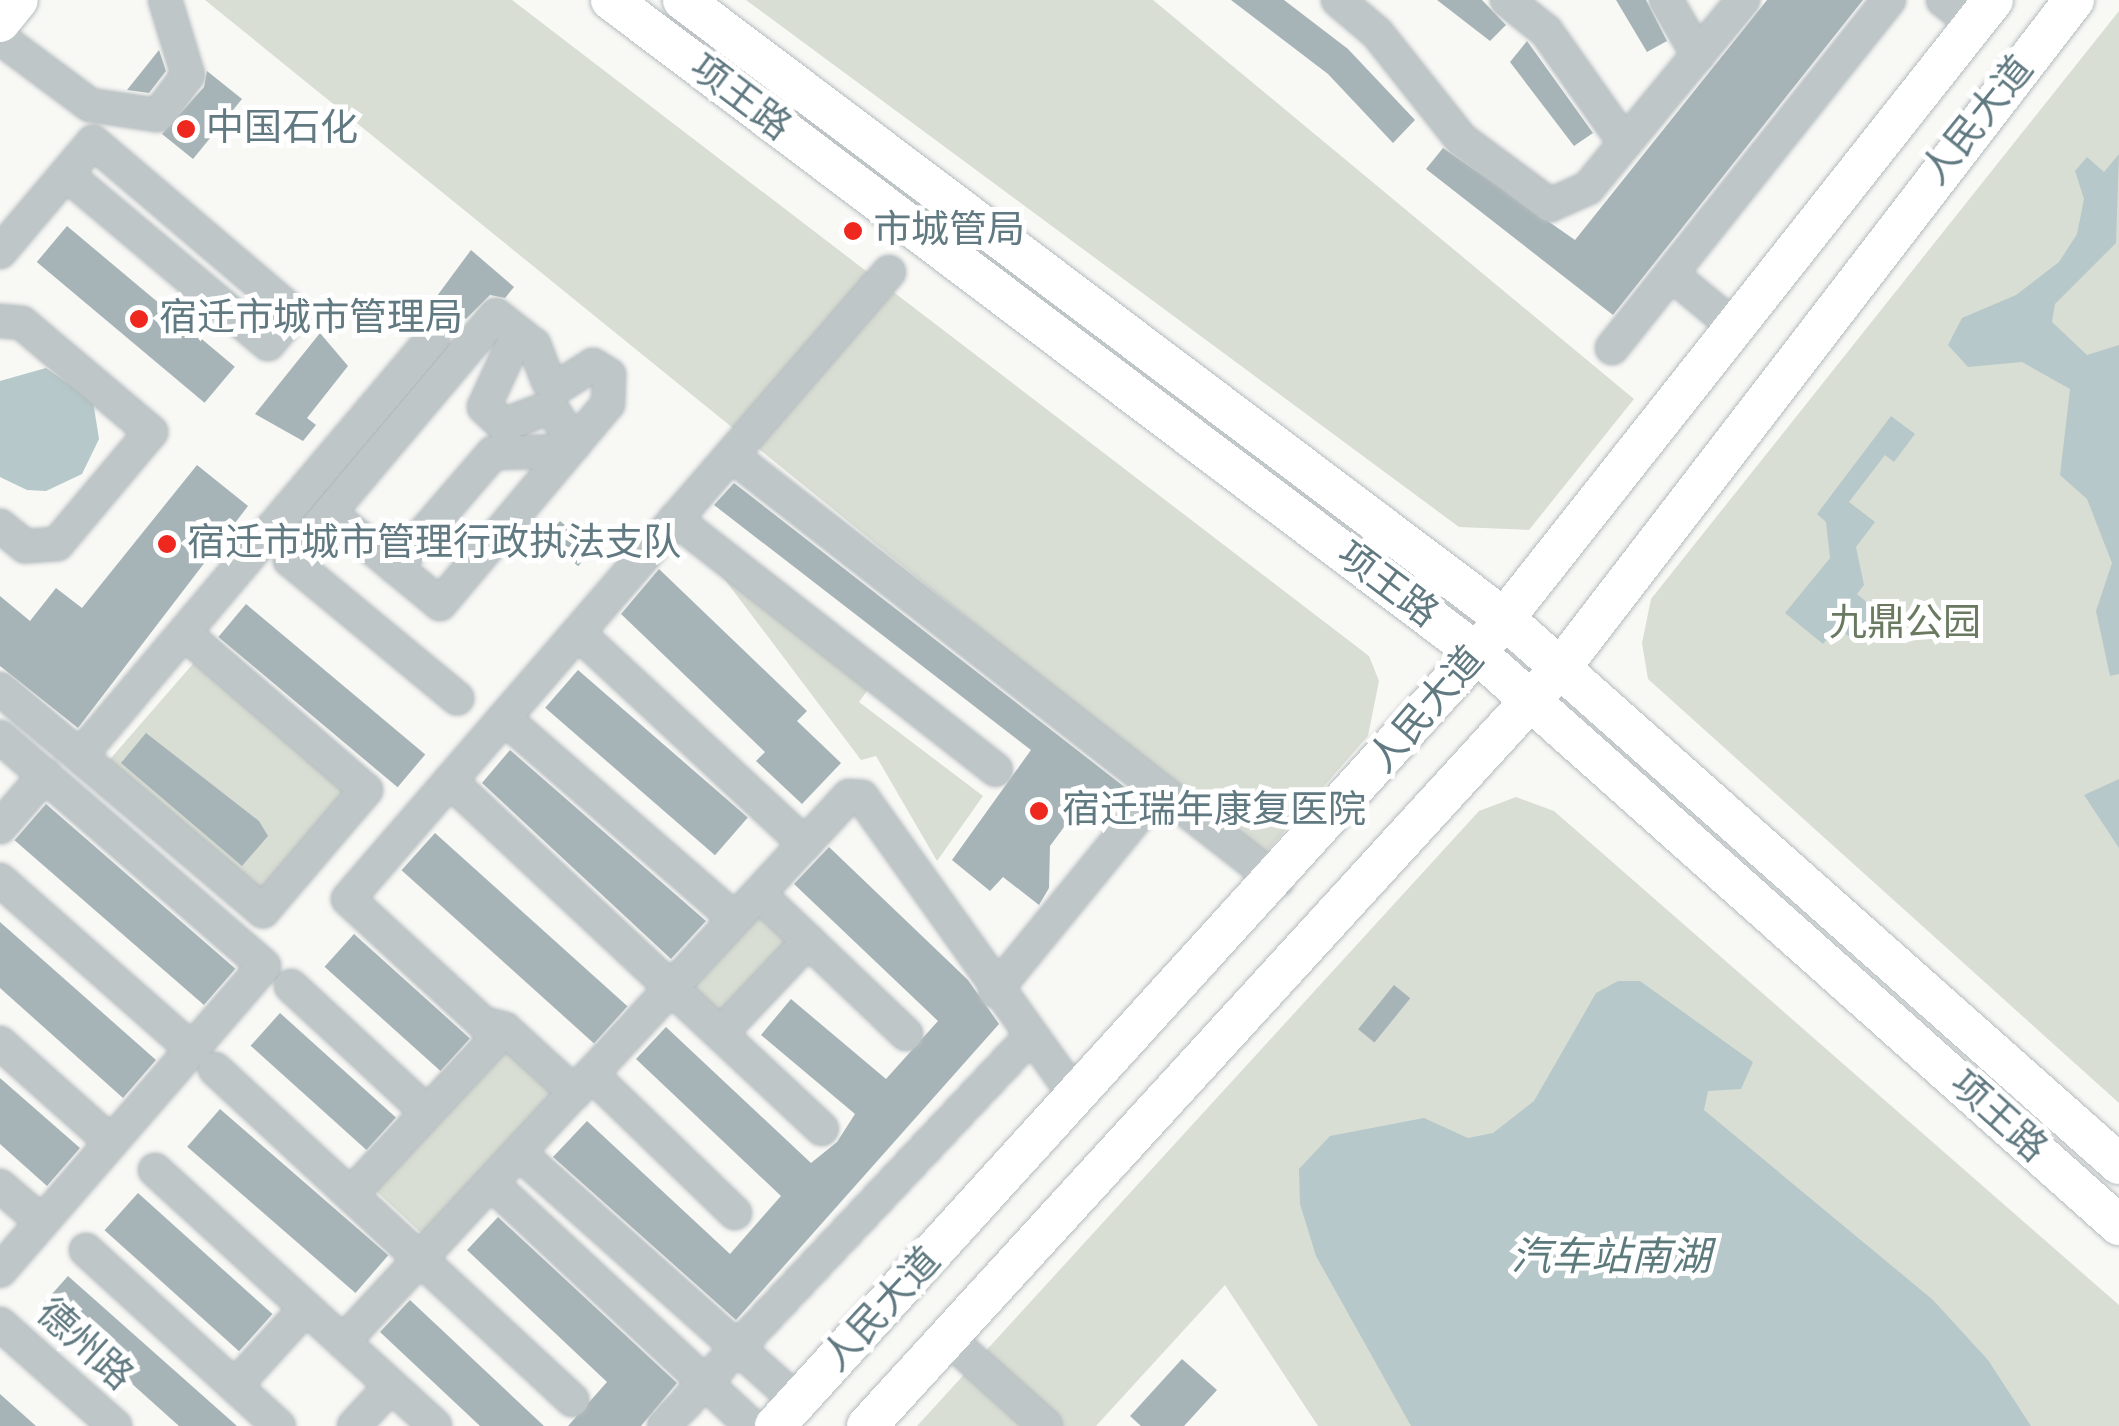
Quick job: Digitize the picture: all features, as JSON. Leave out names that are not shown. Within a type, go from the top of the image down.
[{"type":"main road","points":[[0,22],[18,0]]},
{"type":"main road","name":"项王路","points":[[611,0],[1477,653],[2119,1225]]},
{"type":"main road","name":"项王路","points":[[683,0],[1505,619],[2119,1164]]},
{"type":"main road","name":"人民大道","points":[[868,1426],[1562,666],[2074,0]]},
{"type":"main road","name":"人民大道","points":[[779,1420],[1277,881],[1477,653],[1735,327],[1970,8]]},
{"type":"street","points":[[0,38],[90,105],[158,115],[188,74],[165,0]]},
{"type":"street","points":[[1338,0],[1377,33],[1461,139],[1550,205],[1588,188],[1743,0]]},
{"type":"street","points":[[1507,0],[1546,31],[1625,143]]},
{"type":"street","points":[[1666,0],[1698,55]]},
{"type":"street","points":[[1612,348],[1888,0]]},
{"type":"street","points":[[0,252],[92,142],[294,312],[268,344],[66,174]]},
{"type":"street","points":[[735,1213],[583,1083],[505,1029],[483,1022],[348,899],[889,272]]},
{"type":"street","points":[[1671,274],[1735,327]]},
{"type":"street","points":[[80,756],[186,634],[278,549],[331,514],[496,315],[534,345],[548,382],[562,384],[592,365],[613,382],[608,404],[440,604],[331,514]]},
{"type":"street","points":[[0,321],[22,323],[151,432],[57,544],[25,546],[0,526]]},
{"type":"street","points":[[518,333],[484,407],[503,425],[551,407],[570,448]]},
{"type":"street","points":[[278,549],[433,338]]},
{"type":"street","points":[[395,567],[486,457],[570,448]]},
{"type":"street","points":[[731,455],[1277,881]]},
{"type":"street","points":[[675,519],[996,770]]},
{"type":"street","points":[[278,549],[456,698]]},
{"type":"street","points":[[578,633],[805,844]]},
{"type":"street","points":[[0,689],[263,910],[366,790],[186,634]]},
{"type":"street","points":[[504,718],[735,919]]},
{"type":"street","points":[[0,737],[264,966],[204,1059],[111,1142],[0,1271]]},
{"type":"street","points":[[0,827],[44,775]]},
{"type":"street","points":[[450,781],[822,1129]]},
{"type":"street","points":[[995,991],[1160,790]]},
{"type":"street","points":[[343,1342],[849,796],[862,797],[995,991],[1077,1098]]},
{"type":"street","points":[[0,880],[352,1193],[572,1400]]},
{"type":"street","points":[[758,894],[906,1034]]},
{"type":"street","points":[[721,1033],[808,940]]},
{"type":"street","points":[[291,986],[428,1112]]},
{"type":"street","points":[[352,1193],[505,1029]]},
{"type":"street","points":[[664,1426],[1030,1036]]},
{"type":"street","points":[[0,1043],[111,1142]]},
{"type":"street","points":[[518,1153],[724,1343],[739,1346]]},
{"type":"street","points":[[155,1170],[435,1426]]},
{"type":"street","points":[[491,1183],[706,1382],[779,1420]]},
{"type":"street","points":[[0,1186],[42,1222]]},
{"type":"street","points":[[86,1250],[272,1424]]},
{"type":"street","points":[[235,1386],[306,1308]]},
{"type":"street","name":"德州路","points":[[2,1330],[115,1426]]},
{"type":"street","points":[[949,1339],[1046,1426]]},
{"type":"street","points":[[739,1346],[779,1420]]},
{"type":"street","points":[[354,1426],[391,1386]]},
{"type":"green space","points":[[205,0],[512,0],[1369,656],[1379,681],[1368,736],[1262,857]]},
{"type":"green space","points":[[746,0],[1153,0],[1634,399],[1529,530],[1459,527]]},
{"type":"green space","name":"九鼎公园","points":[[2119,11],[2119,1103],[1648,679],[1642,643],[1651,599]]},
{"type":"green space","points":[[707,556],[872,684],[859,702],[983,796],[937,861],[876,756],[861,760]]},
{"type":"green space","points":[[198,658],[350,790],[256,898],[104,766]]},
{"type":"green space","points":[[1516,797],[1554,811],[2119,1305],[2119,1426],[1318,1426],[1225,1285],[1096,1426],[917,1426],[1479,811]]},
{"type":"green space","points":[[763,903],[799,939],[718,1020],[682,984]]},
{"type":"green space","points":[[507,1037],[563,1090],[426,1237],[369,1185]]},
{"type":"water","points":[[2119,154],[2116,243],[2055,304],[2052,322],[2087,355],[2119,345],[2119,674],[2110,676],[2096,611],[2112,563],[2087,499],[2060,475],[2070,389],[2022,362],[1968,367],[1948,345],[1962,318],[2016,295],[2059,262],[2077,234],[2084,199],[2075,171],[2087,157],[2104,172]]},
{"type":"water","points":[[46,368],[93,401],[99,439],[82,474],[46,491],[27,490],[0,477],[0,381]]},
{"type":"water","points":[[1891,416],[1915,434],[1894,462],[1885,455],[1849,502],[1875,522],[1856,547],[1864,585],[1857,594],[1880,613],[1856,642],[1837,627],[1823,644],[1785,613],[1830,558],[1826,522],[1817,514]]},
{"type":"water","points":[[2119,779],[2119,848],[2084,795]]},
{"type":"water","name":"汽车站南湖","points":[[1618,981],[1640,981],[1753,1062],[1741,1089],[1708,1091],[1704,1110],[1933,1300],[1988,1360],[2031,1426],[1411,1426],[1316,1256],[1300,1204],[1299,1169],[1330,1136],[1424,1118],[1468,1138],[1493,1133],[1534,1101],[1596,993]]},
{"type":"building","points":[[1231,0],[1284,0],[1348,49],[1415,120],[1393,143],[1328,74]]},
{"type":"building","points":[[1437,0],[1482,0],[1506,25],[1490,41]]},
{"type":"building","points":[[1616,0],[1646,0],[1667,41],[1647,52]]},
{"type":"building","points":[[1767,0],[1863,0],[1613,315],[1426,169],[1443,148],[1575,240]]},
{"type":"building","points":[[1527,41],[1593,133],[1574,146],[1510,62]]},
{"type":"building","points":[[159,50],[166,71],[149,93],[127,90]]},
{"type":"building","points":[[207,71],[242,99],[193,159],[162,134],[204,87]]},
{"type":"building","points":[[67,226],[235,367],[205,403],[37,262]]},
{"type":"building","points":[[471,250],[514,287],[505,298],[490,295],[466,319],[437,296]]},
{"type":"building","points":[[320,333],[348,366],[307,418],[316,425],[303,441],[255,414]]},
{"type":"building","points":[[197,465],[248,506],[78,728],[0,666],[0,596],[30,621],[56,588],[82,608]]},
{"type":"building","points":[[734,483],[1131,792],[1117,809],[1090,792],[1050,846],[1049,888],[1039,905],[1003,877],[990,891],[952,860],[1031,750],[714,505]]},
{"type":"building","points":[[560,521],[593,549],[578,566],[545,539]]},
{"type":"building","points":[[659,569],[807,711],[797,721],[841,763],[802,804],[756,761],[765,752],[621,614]]},
{"type":"building","points":[[246,604],[425,754],[398,787],[218,637]]},
{"type":"building","points":[[578,670],[748,818],[715,855],[545,708]]},
{"type":"building","points":[[146,733],[259,821],[268,836],[242,866],[121,763]]},
{"type":"building","points":[[510,750],[706,921],[671,959],[482,783]]},
{"type":"building","points":[[46,804],[235,969],[204,1005],[15,840]]},
{"type":"building","points":[[435,833],[627,1006],[594,1043],[402,870]]},
{"type":"building","points":[[829,847],[968,980],[999,1024],[736,1320],[553,1157],[587,1121],[730,1254],[781,1196],[636,1059],[666,1027],[811,1163],[837,1142],[855,1114],[761,1035],[791,999],[886,1079],[938,1021],[794,884]]},
{"type":"building","points":[[0,922],[156,1060],[123,1098],[0,988]]},
{"type":"building","points":[[354,934],[470,1038],[440,1071],[325,967]]},
{"type":"building","points":[[1394,985],[1410,998],[1374,1043],[1358,1029]]},
{"type":"building","points":[[280,1013],[396,1117],[366,1150],[251,1046]]},
{"type":"building","points":[[0,1078],[80,1148],[47,1186],[0,1144]]},
{"type":"building","points":[[220,1109],[388,1255],[355,1293],[187,1147]]},
{"type":"building","points":[[138,1193],[273,1314],[239,1351],[105,1230]]},
{"type":"building","points":[[498,1217],[677,1383],[641,1426],[568,1426],[607,1382],[467,1250]]},
{"type":"building","points":[[68,1276],[237,1426],[179,1426],[43,1304]]},
{"type":"building","points":[[410,1300],[544,1426],[480,1426],[380,1332]]},
{"type":"building","points":[[1182,1359],[1217,1390],[1184,1426],[1141,1426],[1130,1416]]},
{"type":"building","points":[[0,1394],[36,1426],[0,1426]]},
{"type":"place","name":"中国石化","points":[[186,129]]},
{"type":"place","name":"市城管局","points":[[853,231]]},
{"type":"place","name":"宿迁市城市管理局","points":[[139,319]]},
{"type":"place","name":"宿迁市城市管理行政执法支队","points":[[167,544]]},
{"type":"place","name":"宿迁瑞年康复医院","points":[[1039,811]]}]
